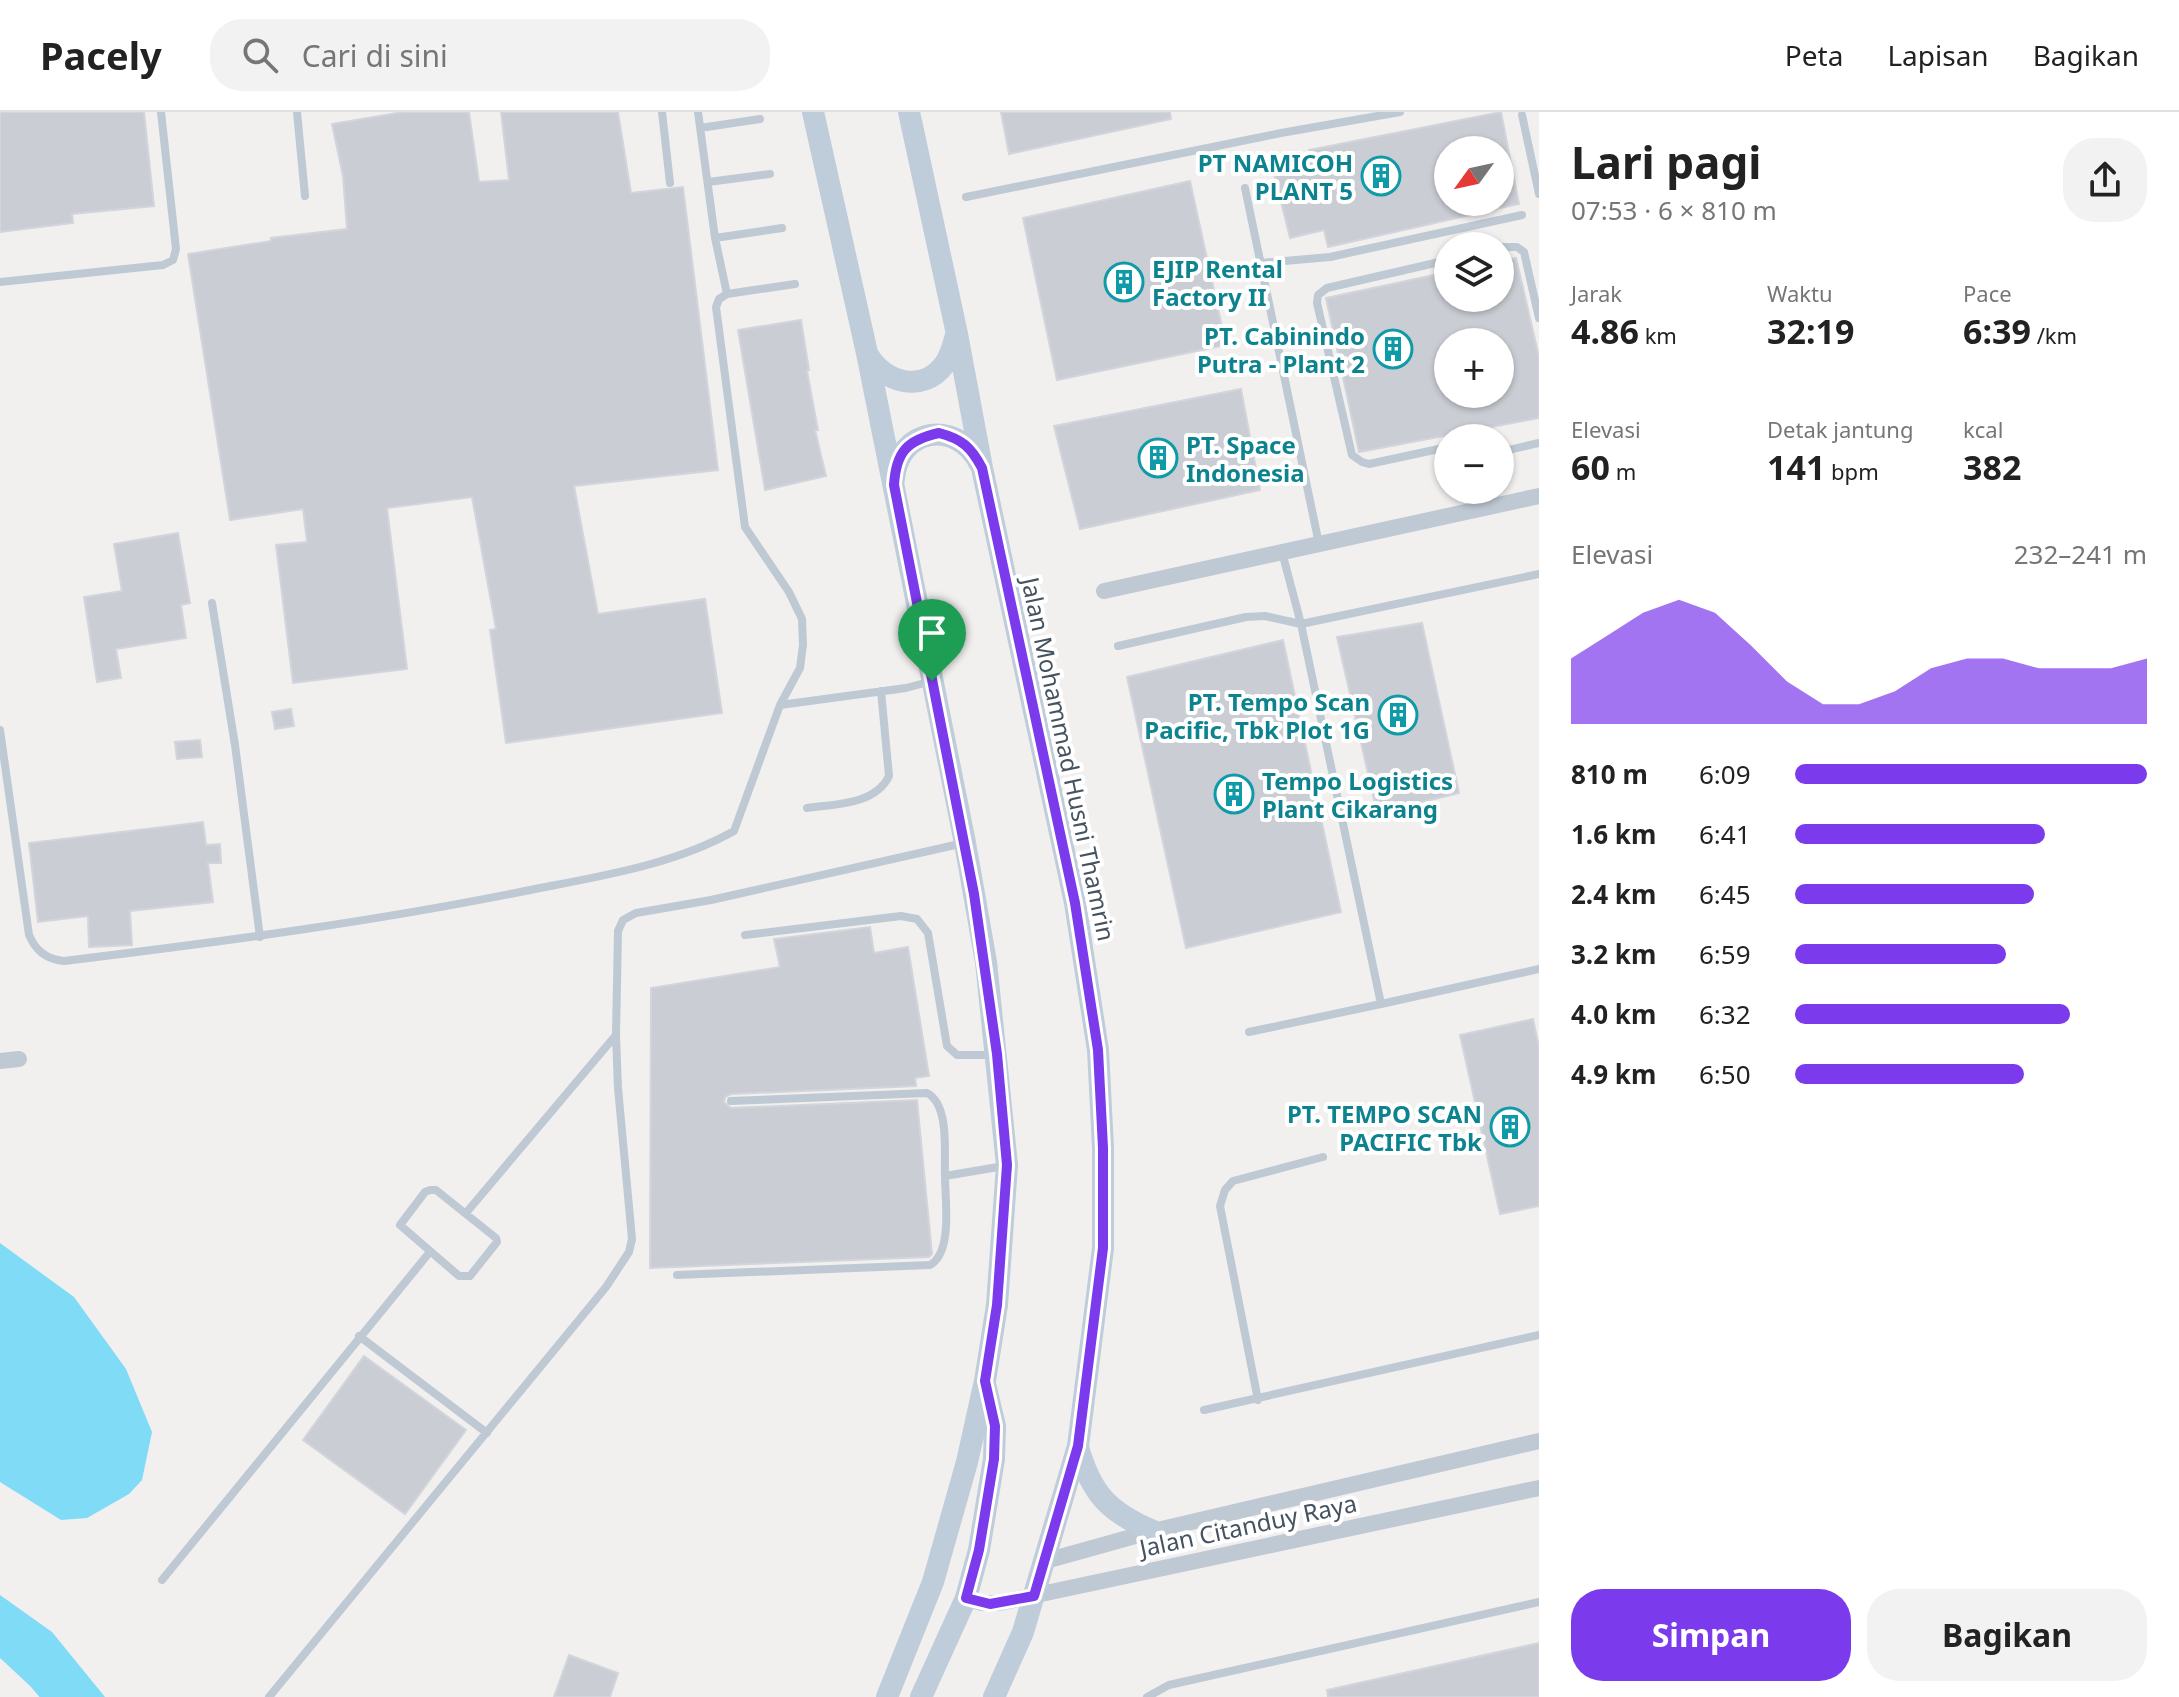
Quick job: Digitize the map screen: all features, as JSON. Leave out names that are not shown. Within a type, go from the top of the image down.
[{"type":"street","points":[[813,112],[867,353],[965,843],[986,962],[1007,1165],[997,1305],[985,1381],[967,1462],[933,1582],[887,1697]]},
{"type":"street","name":"Jalan Mohammad Husni Thamrin","points":[[909,112],[1075,903],[1098,1050],[1103,1148],[1103,1248],[1078,1446],[1015,1655],[994,1697]]},
{"type":"street","points":[[867,353],[887,377],[902,382],[918,382],[932,376],[944,365],[957,334]]},
{"type":"street","points":[[894,485],[895,466],[905,449],[920,437],[939,433],[958,438],[973,450],[982,468]]},
{"type":"street","points":[[1104,591],[1539,496]]},
{"type":"street","points":[[0,1061],[19,1059]]},
{"type":"street","points":[[921,1697],[966,1598],[979,1550],[994,1459],[995,1426],[985,1381]]},
{"type":"street","name":"Jalan Citanduy Raya","points":[[1042,1562],[1153,1531],[1539,1441]]},
{"type":"street","points":[[1078,1446],[1086,1475],[1102,1500],[1125,1519],[1153,1531]]},
{"type":"street","name":"Jalan Citanduy Raya","points":[[966,1598],[990,1604],[1034,1596],[1539,1488]]},
{"type":"lane","points":[[0,282],[163,265],[173,260],[176,249],[161,112]]},
{"type":"lane","points":[[297,112],[305,196]]},
{"type":"lane","points":[[662,112],[670,183]]},
{"type":"lane","points":[[698,112],[715,238],[727,294]]},
{"type":"lane","points":[[966,197],[1400,112]]},
{"type":"lane","points":[[1522,115],[1539,194]]},
{"type":"lane","points":[[700,128],[760,119]]},
{"type":"lane","points":[[708,182],[770,174]]},
{"type":"lane","points":[[1245,188],[1320,544]]},
{"type":"lane","points":[[1261,263],[1330,257],[1522,215]]},
{"type":"lane","points":[[715,238],[782,228]]},
{"type":"lane","points":[[1514,247],[1524,252],[1539,318]]},
{"type":"lane","points":[[1434,263],[1327,288],[1317,299],[1352,455],[1369,464],[1434,450]]},
{"type":"lane","points":[[0,730],[29,935],[42,954],[64,961],[260,937],[439,908],[606,875],[718,840],[734,831],[740,820],[780,705],[800,668],[802,619],[789,592],[745,527],[716,307],[719,299],[727,294],[795,284]]},
{"type":"lane","points":[[1514,449],[1539,443]]},
{"type":"lane","points":[[1477,504],[1478,510]]},
{"type":"lane","points":[[1282,552],[1301,624],[1381,1004]]},
{"type":"lane","points":[[1118,646],[1246,617],[1265,616],[1301,624],[1539,574]]},
{"type":"lane","points":[[212,603],[235,745],[260,937]]},
{"type":"lane","points":[[780,705],[932,681]]},
{"type":"lane","points":[[807,808],[852,802],[880,790],[887,781],[881,691]]},
{"type":"lane","points":[[269,1697],[606,1287],[629,1252],[632,1239],[616,1035],[618,931],[627,918],[636,913],[711,900],[965,843]]},
{"type":"lane","points":[[745,935],[901,916],[917,919],[928,933],[947,1046],[957,1055],[997,1054]]},
{"type":"lane","points":[[1249,1032],[1539,969]]},
{"type":"lane","points":[[466,1213],[616,1035]]},
{"type":"lane","points":[[677,1275],[930,1265],[940,1257],[945,1244],[942,1119],[936,1100],[927,1093],[731,1101]]},
{"type":"lane","points":[[1258,1400],[1220,1206],[1225,1190],[1233,1181],[1323,1157]]},
{"type":"lane","points":[[945,1176],[1007,1165]]},
{"type":"lane","points":[[436,1190],[497,1242],[470,1276],[459,1276],[429,1253],[400,1225],[425,1192],[436,1190]]},
{"type":"lane","points":[[162,1580],[429,1253]]},
{"type":"lane","points":[[1204,1410],[1539,1335]]},
{"type":"lane","points":[[359,1336],[487,1433]]},
{"type":"lane","points":[[1147,1697],[1169,1685],[1539,1602]]},
{"type":"water","points":[[0,1243],[74,1297],[126,1369],[152,1432],[142,1480],[129,1494],[87,1518],[61,1520],[0,1482]]},
{"type":"water","points":[[0,1595],[52,1632],[105,1697],[42,1697],[0,1658]]},
{"type":"building","points":[[0,112],[144,112],[154,206],[72,214],[73,223],[0,232]]},
{"type":"building","points":[[403,112],[469,112],[479,182],[509,180],[501,112],[618,112],[631,193],[683,187],[718,470],[574,486],[598,614],[705,599],[722,713],[506,743],[490,630],[496,629],[472,497],[387,508],[407,669],[293,683],[276,545],[307,542],[303,509],[230,520],[188,254],[271,241],[271,238],[347,229],[343,176],[332,124]]},
{"type":"building","points":[[1001,112],[1170,112],[1171,119],[1009,154]]},
{"type":"building","name":"PT NAMICOH PLANT 5","points":[[1501,112],[1506,136],[1434,136],[1434,216],[1466,216],[1328,247],[1324,230],[1290,238],[1272,165],[1310,155],[1309,150]]},
{"type":"building","name":"PT NAMICOH PLANT 5","points":[[1514,178],[1519,204],[1514,205]]},
{"type":"building","name":"EJIP Rental Factory II","points":[[1190,181],[1226,345],[1057,380],[1023,218]]},
{"type":"building","name":"PT. Cabinindo Putra - Plant 2","points":[[1516,258],[1539,357],[1539,418],[1507,424],[1434,424],[1434,438],[1359,452],[1326,298],[1434,275],[1434,312],[1514,312]]},
{"type":"building","points":[[801,320],[818,430],[815,430],[826,476],[765,490],[738,330]]},
{"type":"building","name":"PT. Space Indonesia","points":[[1241,389],[1260,490],[1080,529],[1054,426]]},
{"type":"building","points":[[178,533],[190,603],[181,605],[186,638],[116,649],[121,678],[97,682],[84,597],[122,591],[114,544]]},
{"type":"building","name":"PT. Tempo Scan Pacific, Tbk Plot 1G","points":[[1422,623],[1459,793],[1377,813],[1337,637]]},
{"type":"building","name":"Tempo Logistics Plant Cikarang","points":[[1283,640],[1341,912],[1186,948],[1127,677]]},
{"type":"building","points":[[291,709],[294,726],[275,729],[272,712]]},
{"type":"building","points":[[200,740],[202,757],[177,759],[175,742]]},
{"type":"building","points":[[203,822],[206,845],[220,844],[221,863],[208,863],[213,902],[130,911],[132,945],[89,947],[88,916],[38,922],[29,843]]},
{"type":"building","points":[[870,927],[874,953],[908,947],[929,1076],[915,1078],[916,1086],[731,1094],[725,1097],[724,1102],[731,1108],[917,1100],[932,1254],[929,1257],[650,1268],[651,988],[780,967],[774,939]]},
{"type":"building","name":"PT. TEMPO SCAN PACIFIC Tbk","points":[[1533,1019],[1539,1047],[1539,1206],[1500,1214],[1460,1035]]},
{"type":"building","points":[[364,1356],[466,1430],[405,1514],[303,1440]]},
{"type":"building","points":[[1539,1643],[1539,1697],[1328,1697],[1327,1690]]},
{"type":"building","points":[[569,1655],[618,1673],[610,1697],[554,1697]]},
{"type":"waterway","points":[[0,1622],[63,1697]]},
{"type":"place","name":"PT NAMICOH PLANT 5","points":[[1381,176]]},
{"type":"place","name":"EJIP Rental Factory II","points":[[1124,282]]},
{"type":"place","name":"PT. Cabinindo Putra - Plant 2","points":[[1393,349]]},
{"type":"place","name":"PT. Space Indonesia","points":[[1158,458]]},
{"type":"place","name":"PT. Tempo Scan Pacific, Tbk Plot 1G","points":[[1398,715]]},
{"type":"place","name":"Tempo Logistics Plant Cikarang","points":[[1234,794]]},
{"type":"place","name":"PT. TEMPO SCAN PACIFIC Tbk","points":[[1510,1127]]},
{"type":"route","points":[[939,433],[958,438],[973,450],[982,468],[1075,903],[1098,1050],[1103,1148],[1103,1248],[1078,1446],[1034,1596],[990,1604],[966,1598],[979,1550],[994,1459],[995,1426],[985,1381],[997,1305],[1007,1165],[986,962],[932,681],[894,485],[895,466],[905,449],[920,437],[939,433]]}]
